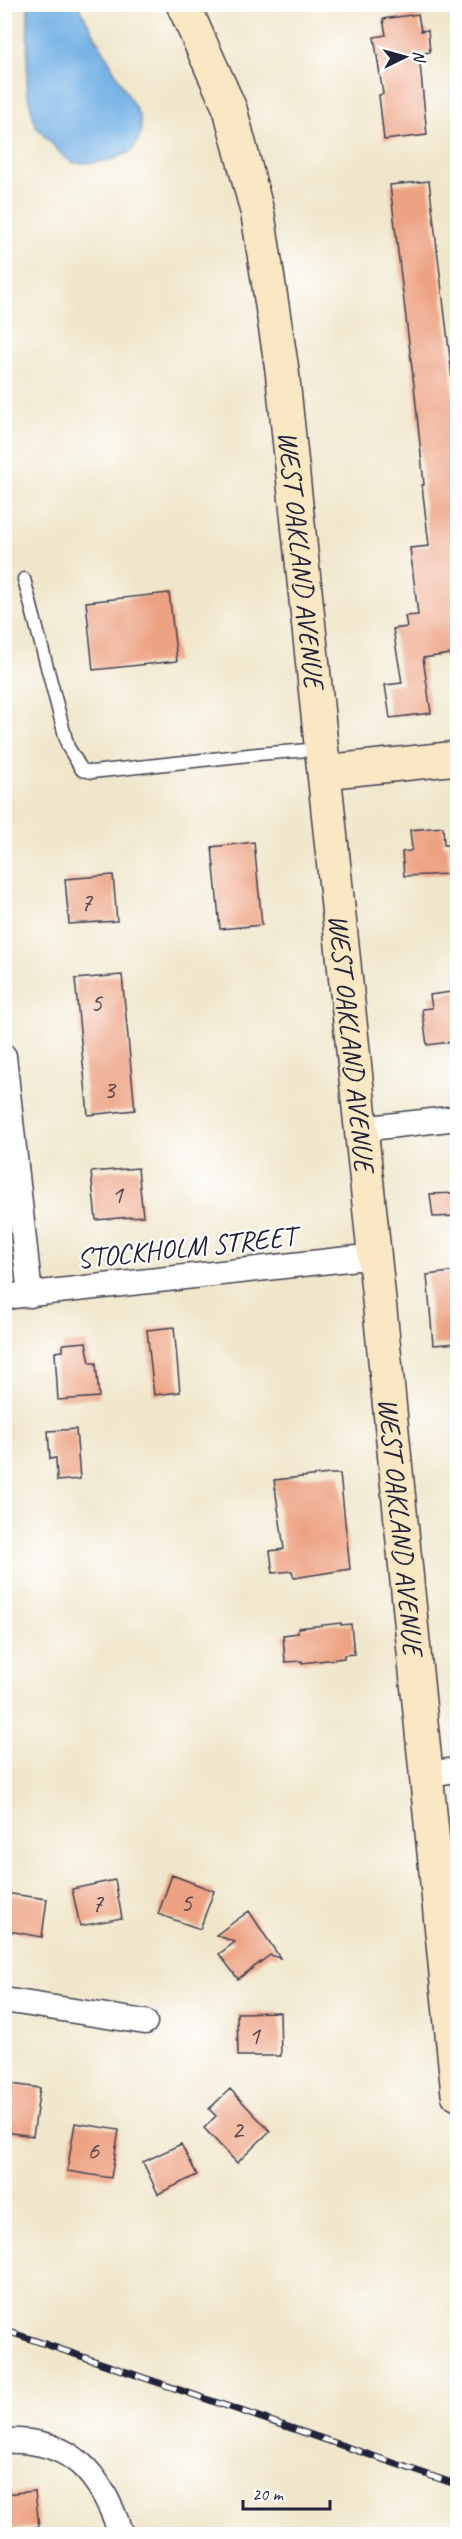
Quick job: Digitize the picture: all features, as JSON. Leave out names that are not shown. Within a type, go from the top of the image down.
[{"type":"main road","name":"WEST OAKLAND AVENUE","points":[[183,4],[230,109],[258,215],[282,370],[375,1256],[425,1774],[452,1985],[458,2094]]},
{"type":"main road","points":[[323,761],[458,758]]},
{"type":"street","points":[[4,1056],[30,1294]]},
{"type":"street","points":[[362,1129],[458,1118]]},
{"type":"street","name":"STOCKHOLM STREET","points":[[4,1297],[375,1256]]},
{"type":"street","points":[[425,1774],[458,1770]]},
{"type":"street","points":[[4,2000],[145,2022]]},
{"type":"street","points":[[4,2441],[38,2442],[63,2450],[92,2474],[111,2504],[121,2535]]},
{"type":"lane","points":[[24,579],[68,747],[82,770],[92,772],[258,753],[323,761]]},
{"type":"water","points":[[28,5],[78,5],[140,117],[141,134],[132,151],[114,159],[74,163],[64,157],[36,127],[27,93]]},
{"type":"building","points":[[418,14],[421,31],[428,30],[430,52],[419,54],[427,135],[384,140],[379,95],[383,94],[374,37],[386,35],[383,19]]},
{"type":"building","points":[[429,181],[458,446],[458,653],[423,658],[431,713],[390,718],[385,685],[402,683],[393,629],[407,627],[405,616],[418,615],[410,548],[429,546],[414,385],[390,185]]},
{"type":"building","points":[[169,593],[177,661],[93,670],[86,602]]},
{"type":"building","points":[[443,827],[444,845],[448,845],[450,874],[404,876],[402,852],[412,849],[410,830]]},
{"type":"building","points":[[254,842],[262,925],[220,929],[212,847]]},
{"type":"building","points":[[113,875],[117,921],[69,924],[65,879]]},
{"type":"building","points":[[122,975],[135,1110],[88,1115],[75,979]]},
{"type":"building","points":[[458,991],[458,1041],[427,1045],[422,1009],[432,1008],[430,995]]},
{"type":"building","points":[[138,1168],[143,1216],[96,1220],[91,1172]]},
{"type":"building","points":[[458,1193],[458,1216],[433,1217],[430,1194]]},
{"type":"building","points":[[458,1271],[458,1343],[433,1345],[427,1275]]},
{"type":"building","points":[[174,1327],[180,1392],[154,1395],[147,1330]]},
{"type":"building","points":[[86,1342],[90,1363],[96,1363],[99,1397],[58,1400],[55,1352],[63,1351],[63,1344]]},
{"type":"building","points":[[76,1429],[80,1479],[57,1481],[56,1458],[50,1459],[48,1431]]},
{"type":"building","points":[[340,1474],[350,1569],[294,1578],[292,1571],[273,1573],[270,1551],[284,1549],[274,1480]]},
{"type":"building","points":[[341,1623],[341,1625],[351,1624],[354,1654],[344,1655],[344,1658],[302,1663],[302,1661],[285,1662],[283,1635],[298,1633],[298,1628]]},
{"type":"building","points":[[172,1875],[214,1891],[200,1929],[158,1914]]},
{"type":"building","points":[[115,1880],[122,1918],[80,1926],[72,1889]]},
{"type":"building","points":[[4,1893],[47,1899],[42,1937],[4,1930]]},
{"type":"building","points":[[249,1911],[280,1958],[270,1955],[238,1979],[219,1954],[235,1942],[216,1935]]},
{"type":"building","points":[[280,2012],[281,2056],[238,2056],[237,2013]]},
{"type":"building","points":[[4,2083],[40,2088],[33,2136],[4,2132]]},
{"type":"building","points":[[230,2089],[270,2131],[237,2163],[204,2128],[216,2116],[209,2109]]},
{"type":"building","points":[[75,2123],[119,2130],[111,2178],[67,2171]]},
{"type":"building","points":[[181,2144],[197,2175],[158,2194],[143,2162]]},
{"type":"building","points":[[35,2491],[39,2527],[4,2531],[4,2494]]},
{"type":"railway","points":[[4,2330],[458,2485]]}]
